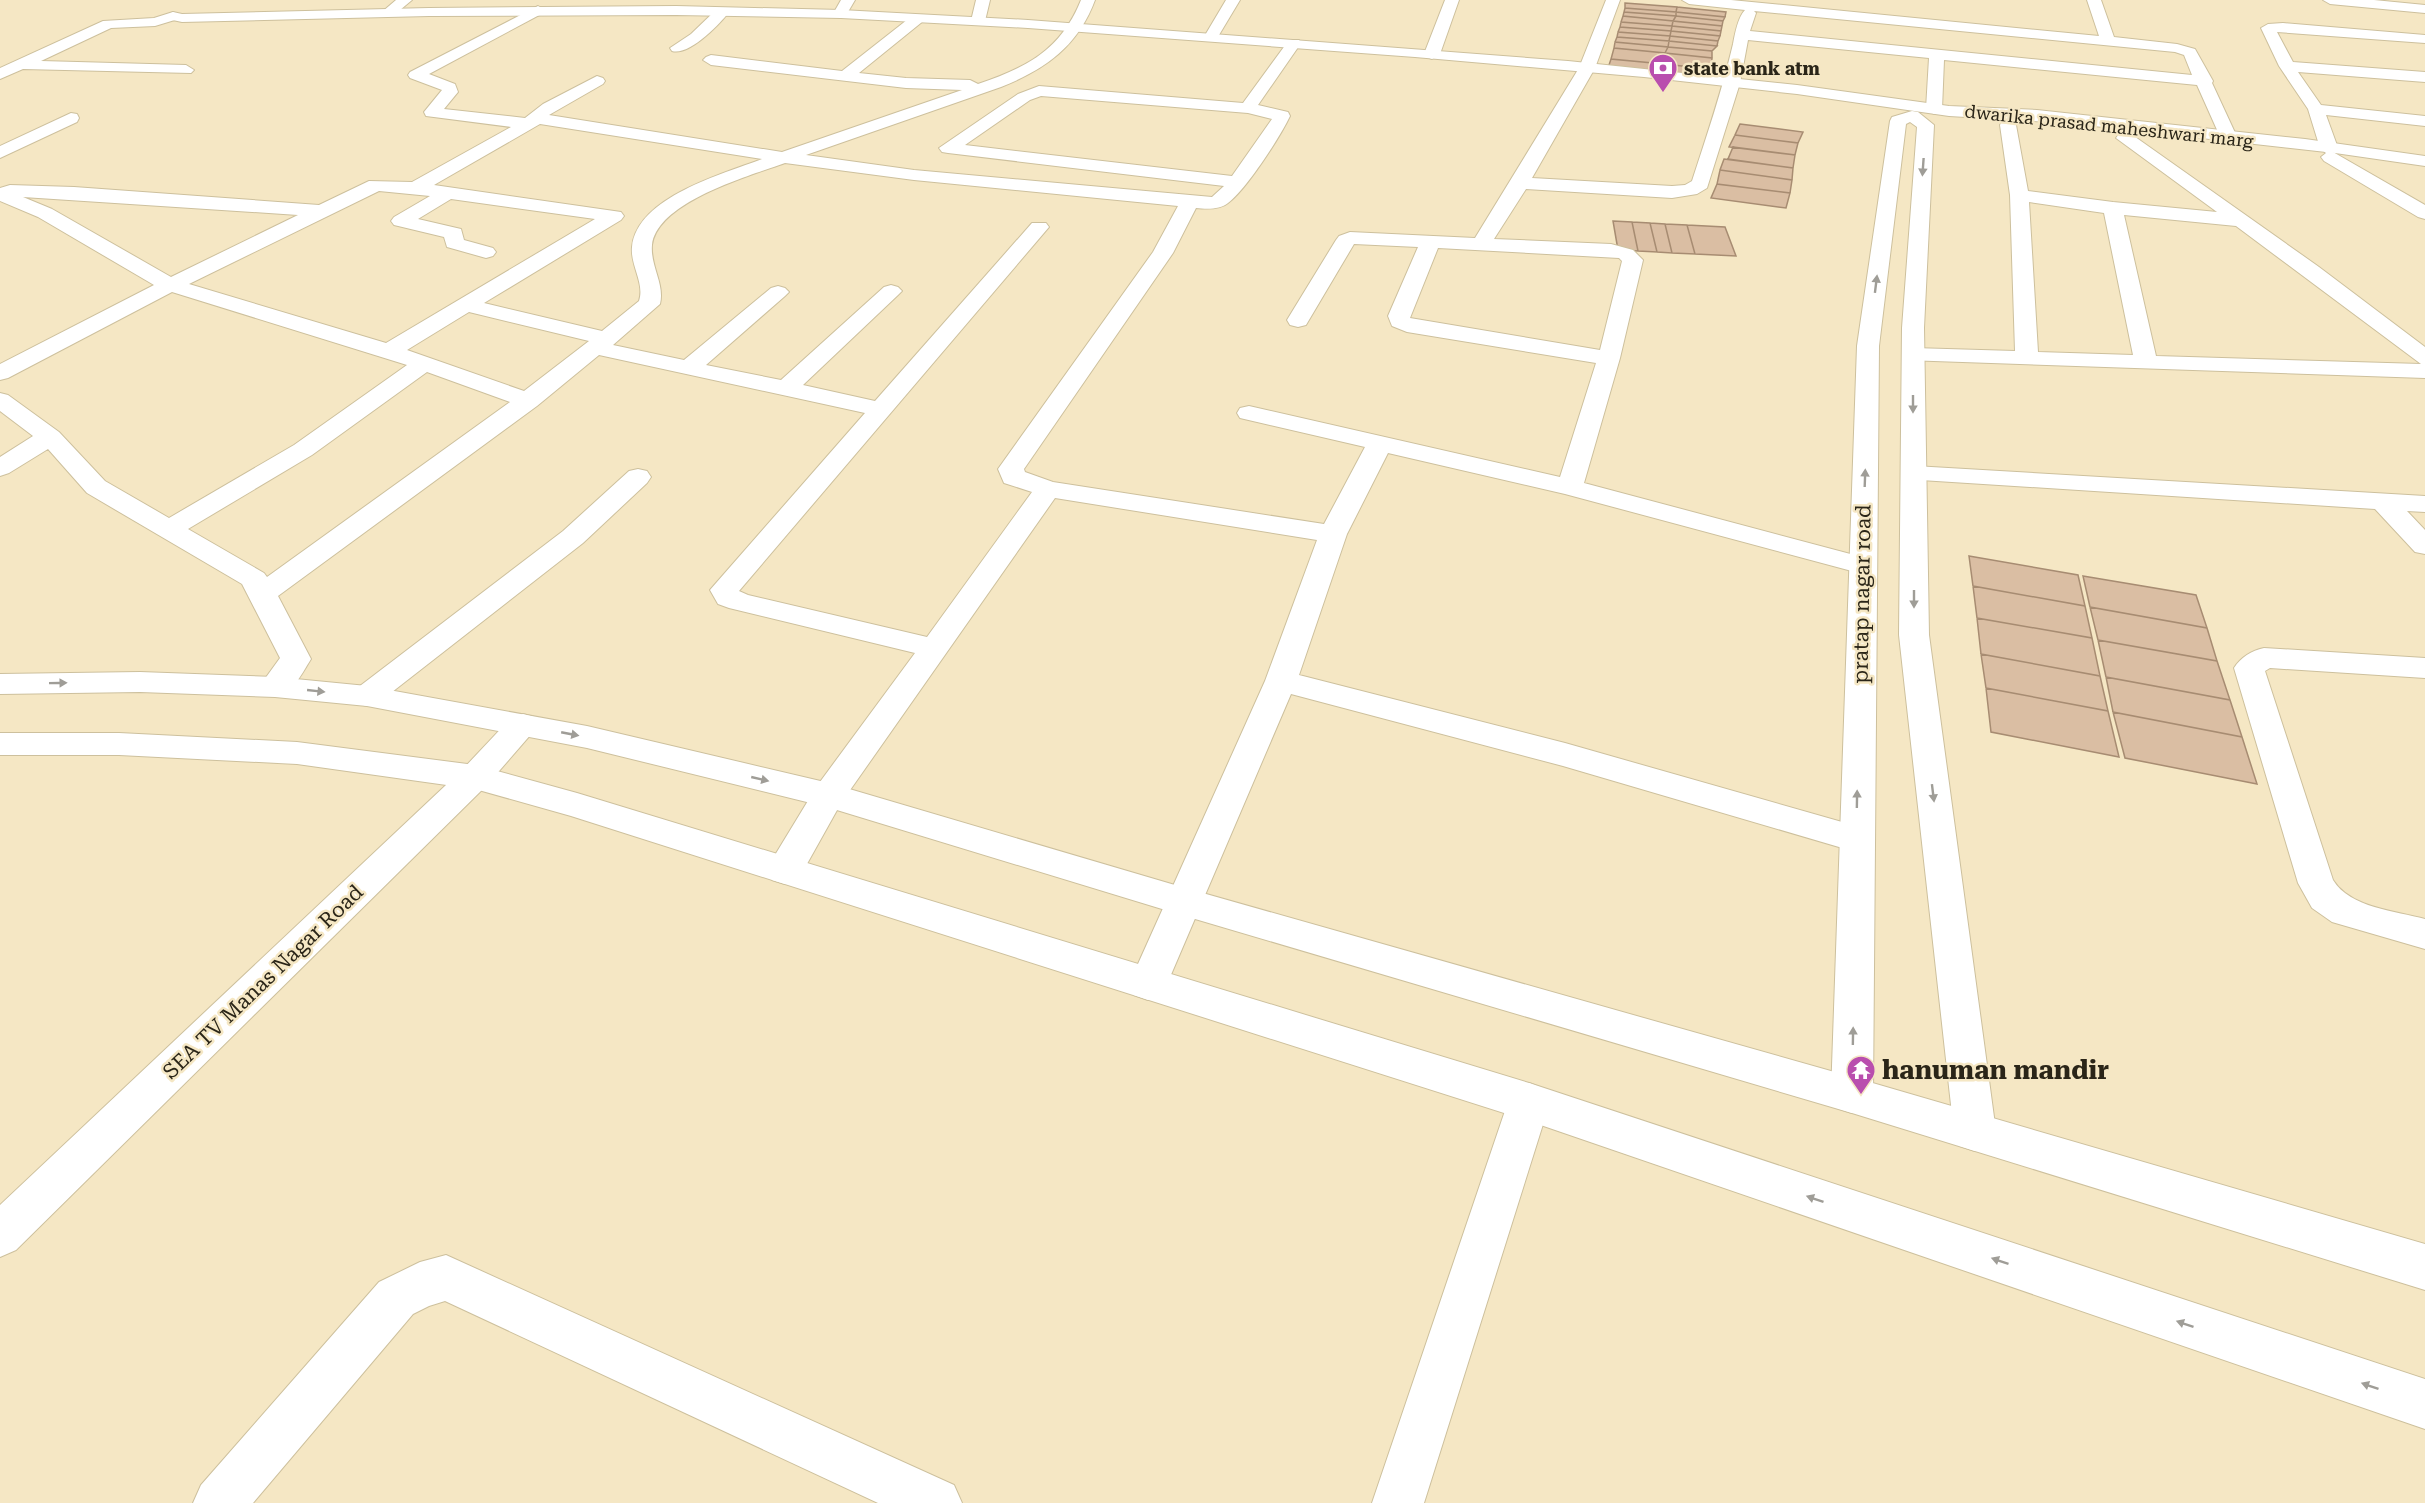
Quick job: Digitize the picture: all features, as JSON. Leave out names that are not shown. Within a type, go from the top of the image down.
[{"type":"street","points":[[388,12],[405,0]]},
{"type":"street","points":[[840,14],[848,0]]},
{"type":"street","points":[[978,21],[983,0]]},
{"type":"street","points":[[262,594],[425,479],[529,401],[652,300],[640,253],[642,244],[655,219],[694,194],[782,157],[989,85],[1025,70],[1050,55],[1077,28],[1088,0]]},
{"type":"street","points":[[1211,37],[1233,0]]},
{"type":"street","points":[[1432,54],[1452,0]]},
{"type":"street","points":[[1482,244],[1587,68],[1613,0]]},
{"type":"street","points":[[1689,0],[1753,3],[1956,41],[2205,81]]},
{"type":"street","points":[[2094,0],[2108,41]]},
{"type":"street","points":[[2330,0],[2394,3],[2425,9]]},
{"type":"street","points":[[1520,183],[1672,192],[1690,190],[1700,184],[1732,83],[1742,35],[1753,3]]},
{"type":"street","points":[[2394,3],[2425,18]]},
{"type":"street","points":[[0,74],[108,24],[155,22],[173,16],[192,5]]},
{"type":"street","points":[[1952,9],[1956,41]]},
{"type":"street","points":[[538,10],[416,75],[449,87],[450,92],[446,98],[432,112],[532,121],[914,175],[1204,203],[1219,201],[1236,182],[1282,118],[1278,114],[1248,108],[1035,92],[948,148],[1236,182]]},
{"type":"street","points":[[173,16],[182,18],[538,10],[840,14],[978,21],[1294,43],[1587,68],[1732,83],[1927,110]]},
{"type":"street","points":[[677,48],[696,37],[722,12]]},
{"type":"street","points":[[845,76],[917,19]]},
{"type":"street","points":[[2425,39],[2283,27],[2268,28],[2287,66],[2316,109],[2330,153],[2425,213]]},
{"type":"street","points":[[1742,35],[1937,54],[1956,41],[2108,41],[2188,50],[2205,81],[2228,137]]},
{"type":"street","points":[[1248,108],[1294,43]]},
{"type":"street","points":[[1937,54],[1927,110],[1913,355],[1914,635],[1975,1132]]},
{"type":"street","points":[[711,60],[920,83],[989,85]]},
{"type":"street","points":[[20,65],[186,70]]},
{"type":"street","points":[[2287,66],[2425,77]]},
{"type":"street","points":[[415,188],[532,121],[549,107],[597,81]]},
{"type":"street","points":[[2316,109],[2425,121]]},
{"type":"street","name":"dwarika prasad maheshwari marg","points":[[1927,110],[2008,125],[2126,138],[2425,161]]},
{"type":"street","name":"dwarika prasad maheshwari marg","points":[[1927,110],[1980,111],[2228,137],[2330,153],[2425,174]]},
{"type":"street","name":"pratap nagar road","points":[[1852,1095],[1868,345],[1898,121],[1927,110]]},
{"type":"street","points":[[0,153],[71,118]]},
{"type":"street","points":[[2008,125],[2019,195],[2027,357]]},
{"type":"street","points":[[2126,138],[2312,272],[2425,358]]},
{"type":"street","points":[[0,373],[170,285],[375,185],[415,188],[614,216],[389,351]]},
{"type":"street","points":[[0,192],[74,193],[320,211]]},
{"type":"street","points":[[0,192],[45,213],[170,285],[389,351],[529,401]]},
{"type":"street","points":[[447,193],[401,221],[454,233],[454,243],[486,252]]},
{"type":"street","points":[[2019,195],[2113,208],[2238,220]]},
{"type":"street","points":[[1190,202],[1163,253],[1011,469],[1013,477],[1048,489],[1333,534]]},
{"type":"street","points":[[2113,208],[2145,361]]},
{"type":"street","points":[[934,648],[739,602],[728,598],[724,590],[1039,227]]},
{"type":"street","points":[[1298,320],[1346,240],[1356,238],[1611,250],[1631,256],[1633,260],[1609,358],[1570,487]]},
{"type":"street","points":[[1431,242],[1399,316],[1400,321],[1407,325],[1609,358]]},
{"type":"street","points":[[785,388],[891,291]]},
{"type":"street","points":[[688,368],[778,292]]},
{"type":"street","points":[[466,304],[688,368],[881,409]]},
{"type":"street","points":[[1913,355],[2425,371]]},
{"type":"street","points":[[169,529],[303,450],[423,364]]},
{"type":"street","points":[[0,400],[50,437],[96,487],[254,579],[296,659],[276,687]]},
{"type":"street","points":[[1249,413],[1570,487],[1863,566]]},
{"type":"street","points":[[0,468],[50,437]]},
{"type":"street","points":[[1148,984],[1281,681],[1333,534],[1380,443]]},
{"type":"street","points":[[1914,474],[2425,504]]},
{"type":"street","points":[[367,696],[573,537],[638,477]]},
{"type":"street","points":[[785,870],[829,795],[1048,489]]},
{"type":"street","points":[[2384,503],[2425,546]]},
{"type":"street","points":[[2425,668],[2264,658],[2249,668],[2316,883],[2325,898],[2345,912],[2425,934]]},
{"type":"street","points":[[1281,681],[1565,755],[1856,839]]},
{"type":"street","points":[[0,684],[141,682],[276,687],[367,696],[587,737],[829,795],[1185,902],[1852,1095],[2425,1267]]},
{"type":"street","name":"SEA TV Manas Nagar Road","points":[[0,1235],[475,777],[523,725]]},
{"type":"street","points":[[0,744],[119,744],[297,753],[475,777],[577,805],[1528,1102],[2425,1404]]},
{"type":"street","points":[[1398,1503],[1528,1102]]},
{"type":"street","points":[[219,1503],[396,1298],[420,1285],[446,1278],[936,1503]]},
{"type":"building","points":[[1625,3],[1677,7],[1676,12],[1625,8]]},
{"type":"building","points":[[1677,7],[1726,12],[1725,17],[1676,12]]},
{"type":"building","points":[[1625,8],[1676,12],[1676,16],[1624,12]]},
{"type":"building","points":[[1624,12],[1676,16],[1673,21],[1623,16]]},
{"type":"building","points":[[1676,12],[1725,17],[1723,21],[1676,16]]},
{"type":"building","points":[[1623,16],[1673,21],[1672,26],[1621,22]]},
{"type":"building","points":[[1676,16],[1723,21],[1722,26],[1673,21]]},
{"type":"building","points":[[1673,21],[1722,26],[1721,31],[1672,26]]},
{"type":"building","points":[[1621,22],[1672,26],[1671,31],[1620,27]]},
{"type":"building","points":[[1672,26],[1721,31],[1720,36],[1671,31]]},
{"type":"building","points":[[1620,27],[1671,31],[1670,36],[1618,32]]},
{"type":"building","points":[[1671,31],[1720,36],[1718,41],[1670,36]]},
{"type":"building","points":[[1618,32],[1670,36],[1669,41],[1617,37]]},
{"type":"building","points":[[1670,36],[1718,41],[1717,46],[1669,41]]},
{"type":"building","points":[[1617,37],[1669,41],[1668,47],[1615,42]]},
{"type":"building","points":[[1669,41],[1717,46],[1712,51],[1668,47]]},
{"type":"building","points":[[1615,42],[1668,47],[1665,53],[1614,48]]},
{"type":"building","points":[[1668,47],[1712,51],[1712,58],[1665,53]]},
{"type":"building","points":[[1614,48],[1665,53],[1663,64],[1611,59]]},
{"type":"building","points":[[1665,53],[1712,58],[1711,69],[1663,64]]},
{"type":"building","points":[[1611,59],[1663,64],[1659,74],[1608,68]]},
{"type":"building","points":[[1663,64],[1711,69],[1710,79],[1659,74]]},
{"type":"building","points":[[1740,124],[1803,132],[1798,143],[1735,135]]},
{"type":"building","points":[[1735,135],[1798,143],[1795,155],[1729,147]]},
{"type":"building","points":[[1733,147],[1795,155],[1793,168],[1728,159]]},
{"type":"building","points":[[1724,159],[1793,168],[1792,180],[1720,170]]},
{"type":"building","points":[[1720,170],[1792,180],[1790,193],[1717,184]]},
{"type":"building","points":[[1717,184],[1790,193],[1786,208],[1711,198]]},
{"type":"building","points":[[1613,221],[1632,222],[1638,251],[1618,250]]},
{"type":"building","points":[[1632,222],[1650,223],[1657,252],[1638,251]]},
{"type":"building","points":[[1650,223],[1665,224],[1672,253],[1657,252]]},
{"type":"building","points":[[1665,224],[1687,225],[1695,254],[1672,253]]},
{"type":"building","points":[[1687,225],[1725,227],[1736,256],[1695,254]]},
{"type":"building","points":[[1969,556],[2078,575],[2085,606],[1973,586]]},
{"type":"building","points":[[2083,576],[2196,595],[2207,628],[2090,607]]},
{"type":"building","points":[[1973,586],[2085,606],[2092,638],[1977,618]]},
{"type":"building","points":[[2090,607],[2207,628],[2217,661],[2098,640]]},
{"type":"building","points":[[1977,618],[2092,638],[2100,676],[1981,654]]},
{"type":"building","points":[[2098,640],[2217,661],[2230,700],[2106,677]]},
{"type":"building","points":[[1981,654],[2100,676],[2108,711],[1986,688]]},
{"type":"building","points":[[2106,677],[2230,700],[2242,737],[2113,712]]},
{"type":"building","points":[[1986,688],[2108,711],[2119,757],[1991,732]]},
{"type":"building","points":[[2113,712],[2242,737],[2257,784],[2125,758]]},
{"type":"place","name":"state bank atm","points":[[1663,94]]},
{"type":"place","name":"hanuman mandir","points":[[1861,1096]]}]
